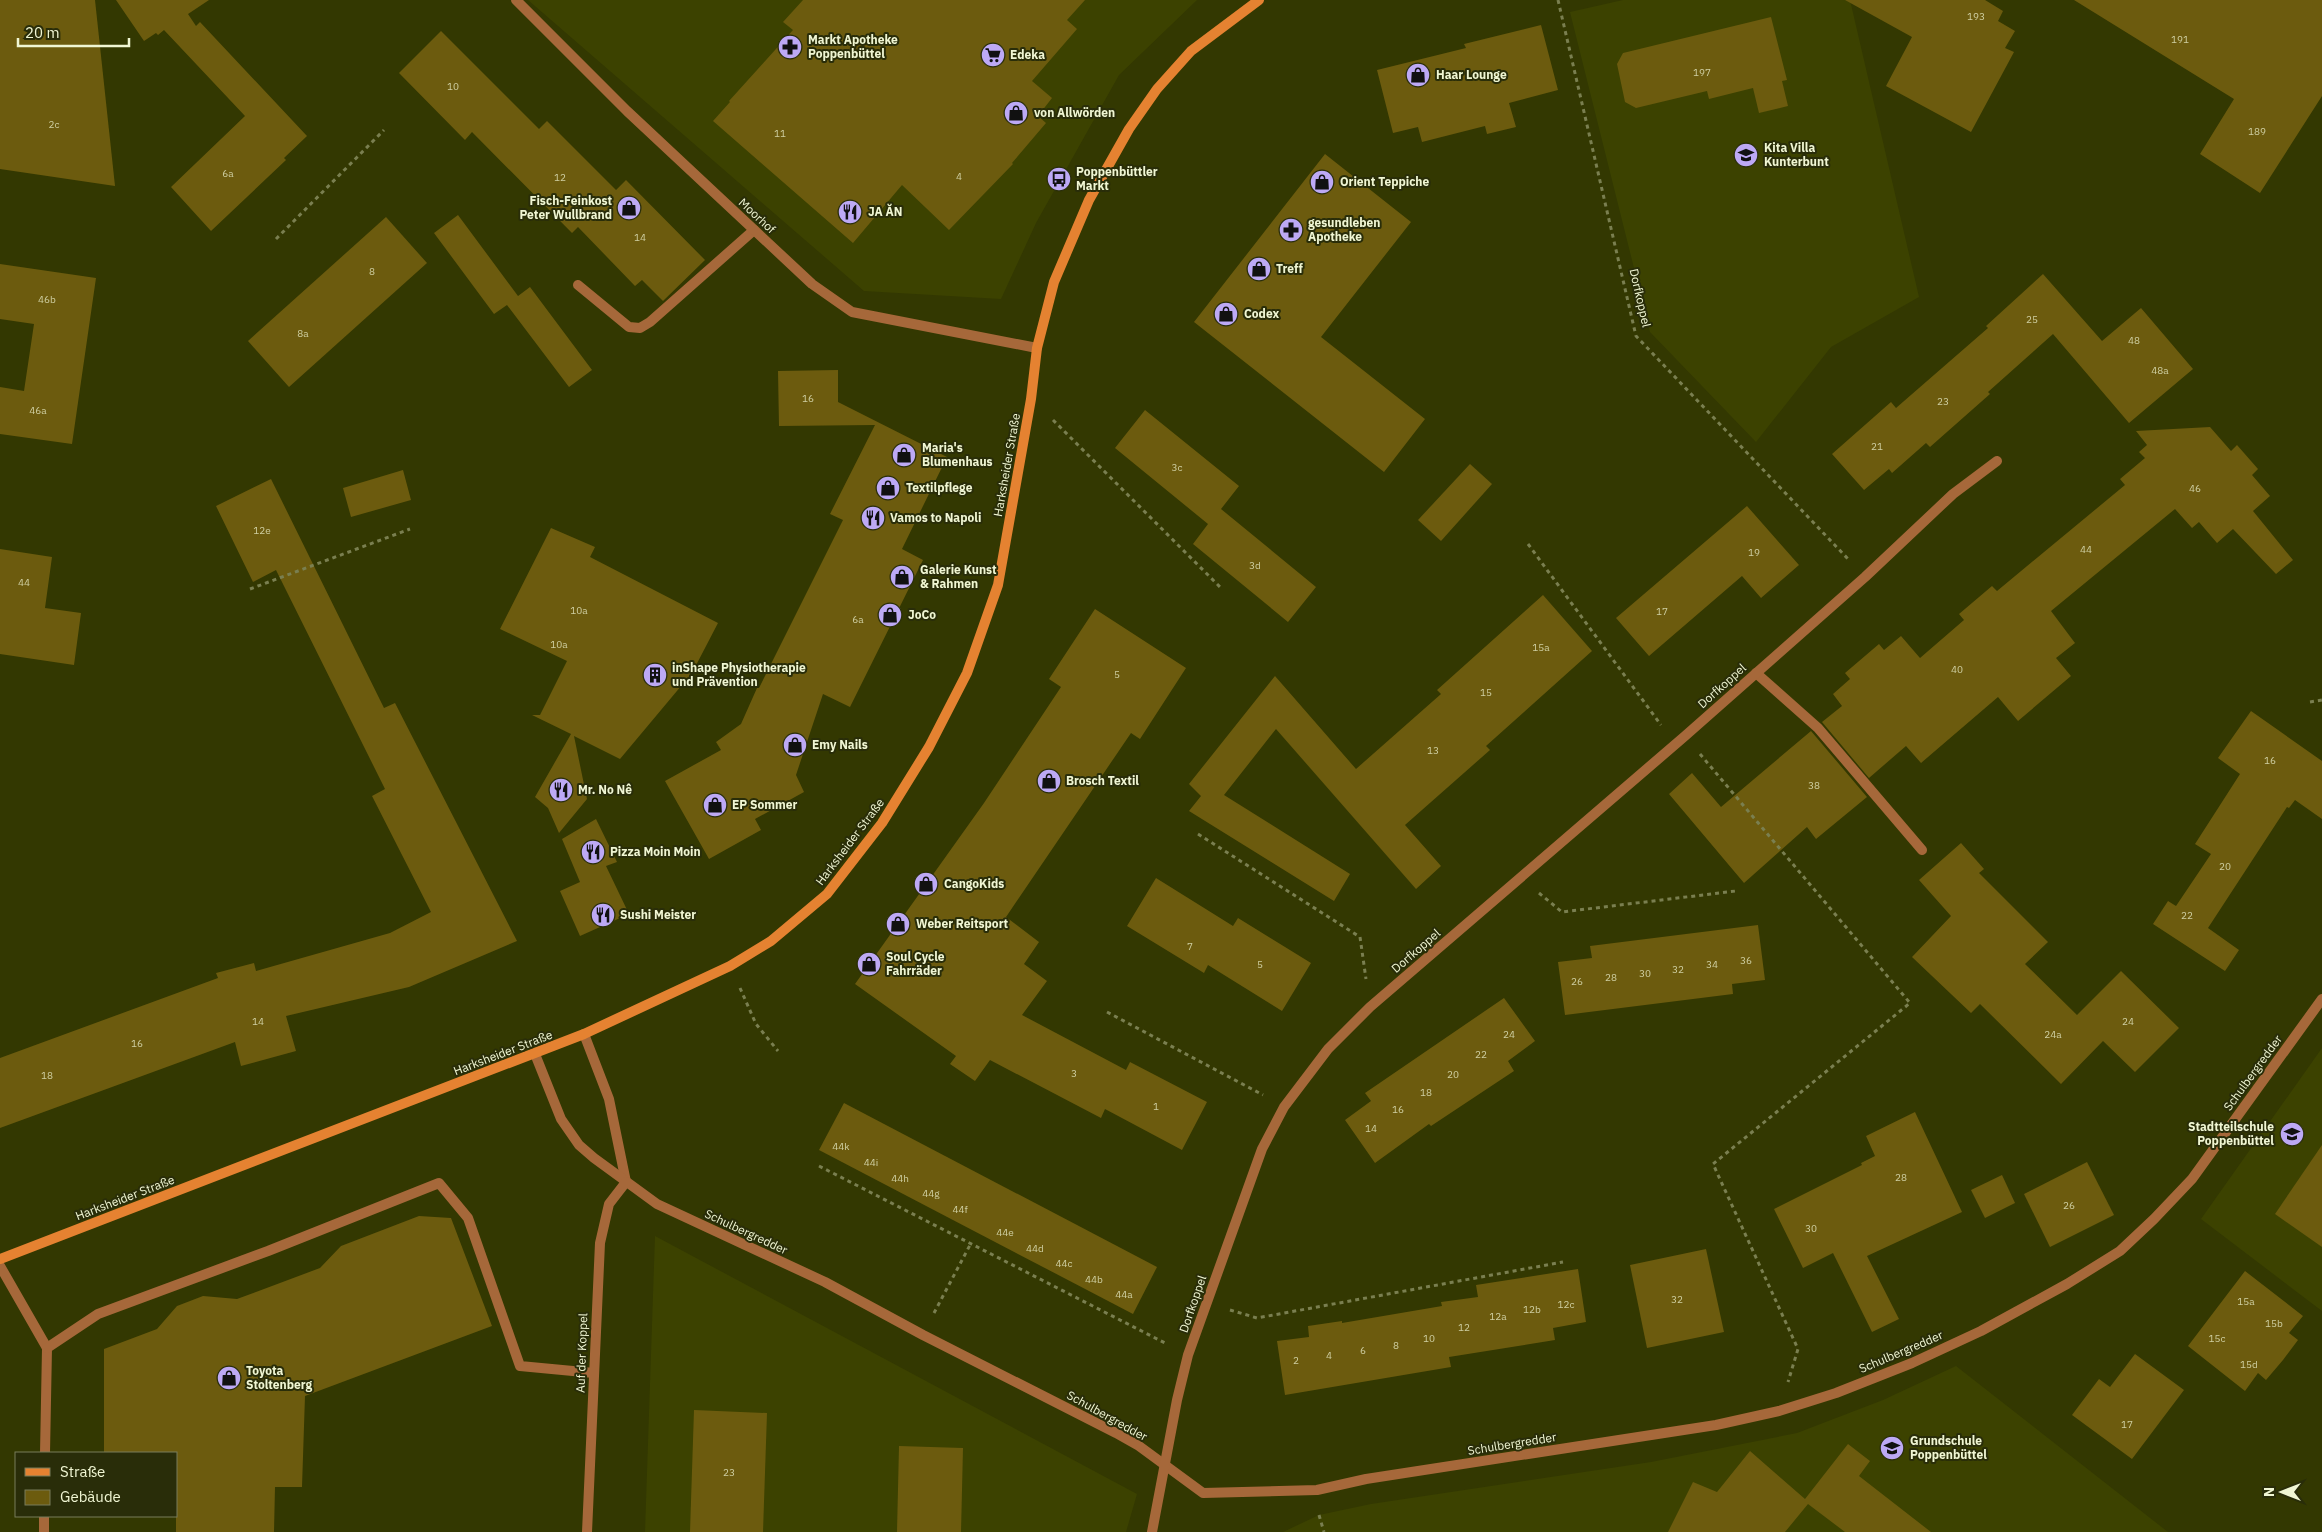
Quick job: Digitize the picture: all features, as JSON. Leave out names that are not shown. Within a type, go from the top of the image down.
[{"type":"main road","name":"Harksheider Straße","points":[[0,1259],[584,1034],[730,966],[771,942],[827,894],[882,823],[929,747],[967,673],[998,585],[1031,399],[1037,348],[1054,282],[1089,200],[1129,128],[1157,89],[1191,51],[1259,0]]},
{"type":"street","name":"Moorhof","points":[[516,0],[627,111],[812,284],[852,312],[1037,348]]},
{"type":"street","points":[[578,285],[629,327],[640,328],[650,322],[754,230]]},
{"type":"street","name":"Dorfkoppel","points":[[1152,1532],[1177,1400],[1188,1355],[1206,1301],[1262,1149],[1284,1106],[1328,1049],[1370,1006],[1685,736],[1865,577],[1923,520],[1997,460]]},
{"type":"street","points":[[1756,673],[1818,728],[1922,850]]},
{"type":"street","name":"Schulbergredder","points":[[534,1054],[560,1119],[579,1145],[657,1204],[826,1282],[923,1335],[1116,1433],[1139,1446],[1203,1493],[1317,1490],[1366,1479],[1716,1425],[1779,1411],[1836,1393],[1903,1366],[1981,1331],[2067,1284],[2120,1251],[2154,1219],[2192,1179],[2322,999]]},
{"type":"street","points":[[584,1034],[610,1099],[626,1182]]},
{"type":"street","name":"Auf der Koppel","points":[[587,1532],[600,1243],[609,1204],[626,1182]]},
{"type":"street","points":[[47,1348],[98,1314],[268,1251],[439,1183],[468,1218],[520,1366],[594,1374]]},
{"type":"street","points":[[0,1266],[47,1348],[45,1452]]},
{"type":"street","points":[[44,1517],[44,1532]]},
{"type":"path","name":"Dorfkoppel","points":[[1558,0],[1636,336],[1865,577]]},
{"type":"path","points":[[276,239],[384,130]]},
{"type":"path","points":[[1031,399],[1222,589]]},
{"type":"path","points":[[250,588],[410,529]]},
{"type":"path","points":[[1528,544],[1675,744]]},
{"type":"path","points":[[2310,702],[2322,700]]},
{"type":"path","points":[[1685,736],[1910,1003],[1713,1164],[1798,1349],[1779,1411]]},
{"type":"path","points":[[1198,834],[1360,937],[1370,1006]]},
{"type":"path","points":[[1521,878],[1562,912],[1736,891]]},
{"type":"path","points":[[730,966],[756,1024],[778,1051]]},
{"type":"path","points":[[1107,1012],[1284,1106]]},
{"type":"path","points":[[819,1166],[1188,1355]]},
{"type":"path","points":[[923,1335],[970,1245]]},
{"type":"path","points":[[1206,1301],[1257,1318],[1563,1262]]},
{"type":"shaded area","points":[[528,0],[1197,0],[1119,75],[1036,223],[1001,299],[864,291]]},
{"type":"shaded area","name":"Kita Villa Kunterbunt","points":[[1623,0],[1850,0],[1919,297],[1831,347],[1756,442],[1650,332],[1570,12]]},
{"type":"shaded area","name":"Stadtteilschule Poppenbüttel","points":[[2322,1048],[2322,1311],[2201,1219]]},
{"type":"shaded area","points":[[655,1236],[1137,1494],[1126,1532],[645,1532]]},
{"type":"shaded area","name":"Grundschule Poppenbüttel","points":[[1956,1366],[2168,1532],[1283,1532],[1319,1515],[1371,1504],[1651,1462],[1797,1433],[1883,1400]]},
{"type":"building","points":[[0,0],[95,0],[115,186],[0,169]]},
{"type":"building","points":[[116,0],[209,0],[188,14],[196,26],[200,22],[307,136],[284,158],[286,160],[211,231],[171,187],[245,116],[164,30],[144,41]]},
{"type":"building","points":[[803,0],[1085,0],[1067,20],[1077,29],[1032,81],[1052,98],[1038,116],[1046,123],[1013,164],[949,230],[902,185],[853,243],[713,121],[793,30],[783,22]]},
{"type":"building","points":[[1845,0],[1985,0],[2003,11],[1998,21],[2015,31],[2005,48],[2014,52],[1971,132],[1886,86],[1912,37]]},
{"type":"building","points":[[2074,0],[2322,0],[2322,96],[2260,193],[2200,154],[2234,99]]},
{"type":"building","points":[[1771,17],[1787,80],[1782,81],[1788,106],[1759,113],[1753,88],[1709,99],[1707,91],[1636,108],[1625,102],[1617,64],[1623,53]]},
{"type":"building","points":[[1541,25],[1558,90],[1509,103],[1516,127],[1487,134],[1485,126],[1422,142],[1418,127],[1393,133],[1377,70],[1466,48],[1464,44]]},
{"type":"building","points":[[441,31],[539,129],[547,121],[616,190],[626,180],[705,260],[663,301],[642,280],[635,286],[578,227],[572,233],[472,132],[465,140],[399,73]]},
{"type":"building","points":[[1325,154],[1411,222],[1321,337],[1425,419],[1384,472],[1194,322]]},
{"type":"building","points":[[458,215],[518,296],[530,287],[592,370],[569,387],[507,305],[494,314],[434,233]]},
{"type":"building","points":[[386,217],[427,263],[289,387],[248,341]]},
{"type":"building","points":[[0,264],[96,278],[72,444],[0,434],[0,387],[24,391],[34,324],[0,319]]},
{"type":"building","points":[[2043,274],[2102,341],[2141,308],[2193,369],[2129,423],[2053,334],[1988,392],[1990,394],[1930,447],[1926,443],[1892,473],[1889,469],[1864,490],[1832,454],[1891,402],[1896,408],[1988,328],[1986,326]]},
{"type":"building","points":[[838,370],[838,402],[947,457],[902,549],[923,560],[850,707],[823,694],[796,775],[804,792],[755,819],[761,830],[709,859],[665,781],[721,750],[716,742],[741,724],[757,688],[759,688],[843,520],[830,514],[875,425],[779,426],[778,371]]},
{"type":"building","points":[[1145,410],[1239,486],[1221,509],[1316,587],[1288,622],[1193,544],[1208,524],[1115,448]]},
{"type":"building","points":[[2210,427],[2231,451],[2237,445],[2258,469],[2252,475],[2270,496],[2253,511],[2293,560],[2276,574],[2233,529],[2217,543],[2199,522],[2192,528],[2175,509],[2051,611],[2075,643],[2056,658],[2071,676],[2018,721],[1998,697],[1921,763],[1906,746],[1869,778],[1822,722],[1842,706],[1833,694],[1850,679],[1845,673],[1879,644],[1884,650],[1901,636],[1920,658],[1964,620],[1959,614],[1992,586],[1997,591],[2125,485],[2120,479],[2145,458],[2139,452],[2147,445],[2136,431]]},
{"type":"building","points":[[1470,464],[1492,484],[1441,541],[1418,520]]},
{"type":"building","points":[[403,470],[411,500],[351,517],[343,488]]},
{"type":"building","points":[[271,479],[384,708],[395,703],[517,941],[409,987],[286,1016],[296,1051],[241,1066],[235,1042],[0,1128],[0,1058],[218,978],[216,973],[254,963],[256,971],[390,933],[431,912],[372,796],[385,789],[276,570],[253,582],[216,506]]},
{"type":"building","points":[[1747,506],[1799,565],[1761,598],[1742,576],[1649,656],[1616,618]]},
{"type":"building","points":[[551,528],[595,547],[590,557],[718,623],[692,673],[620,759],[574,736],[587,799],[559,833],[548,808],[535,797],[571,734],[532,715],[540,715],[567,661],[500,629]]},
{"type":"building","points":[[0,549],[52,557],[45,608],[81,613],[74,665],[0,654]]},
{"type":"building","points":[[1543,595],[1592,651],[1486,746],[1490,750],[1405,825],[1441,866],[1416,889],[1276,729],[1224,795],[1350,874],[1334,901],[1189,811],[1201,796],[1189,784],[1275,676],[1356,769],[1441,694],[1437,690]]},
{"type":"building","points":[[1095,609],[1186,668],[1140,739],[1131,733],[1006,917],[1039,942],[1024,964],[1047,981],[1022,1015],[1126,1070],[1130,1062],[1207,1102],[1182,1150],[1105,1109],[1101,1118],[990,1060],[975,1081],[950,1064],[956,1056],[855,984],[984,803],[1061,687],[1049,679]]},
{"type":"building","points":[[2251,711],[2322,761],[2322,819],[2295,800],[2289,808],[2287,807],[2208,928],[2239,950],[2225,971],[2153,924],[2168,901],[2176,906],[2211,854],[2195,844],[2240,774],[2218,758]]},
{"type":"building","points":[[1811,731],[1867,797],[1816,839],[1807,827],[1744,883],[1669,794],[1692,773],[1721,807]]},
{"type":"building","points":[[596,819],[617,862],[606,866],[629,914],[580,936],[560,891],[580,882],[562,839]]},
{"type":"building","points":[[1961,843],[1984,869],[1979,873],[2048,942],[2025,964],[2077,1015],[2121,971],[2179,1028],[2135,1072],[2103,1041],[2061,1084],[1980,1004],[1971,1013],[1912,957],[1951,916],[1919,880]]},
{"type":"building","points":[[1156,878],[1233,926],[1238,918],[1311,963],[1282,1011],[1208,965],[1204,973],[1127,926]]},
{"type":"building","points":[[1758,925],[1765,980],[1732,984],[1733,994],[1565,1015],[1558,962],[1592,958],[1590,946]]},
{"type":"building","points":[[1504,998],[1535,1041],[1508,1061],[1514,1071],[1431,1126],[1429,1124],[1375,1163],[1345,1120],[1371,1101],[1365,1093]]},
{"type":"building","points":[[844,1103],[1157,1267],[1133,1314],[819,1150]]},
{"type":"building","points":[[1915,1112],[1962,1212],[1867,1256],[1899,1319],[1872,1332],[1833,1253],[1803,1268],[1774,1209],[1862,1165],[1861,1163],[1875,1156],[1866,1136]]},
{"type":"building","points":[[2322,1145],[2322,1247],[2275,1214]]},
{"type":"building","points":[[2087,1162],[2114,1215],[2050,1247],[2024,1194]]},
{"type":"building","points":[[2002,1175],[2015,1203],[1985,1218],[1971,1190]]},
{"type":"building","name":"Toyota Stoltenberg","points":[[419,1216],[451,1218],[492,1326],[305,1396],[302,1487],[275,1487],[274,1532],[176,1532],[176,1517],[178,1517],[178,1452],[104,1452],[104,1349],[157,1329],[177,1306],[203,1296],[237,1299],[320,1268],[341,1246]]},
{"type":"building","points":[[1706,1249],[1724,1332],[1647,1348],[1630,1265]]},
{"type":"building","points":[[1578,1269],[1586,1322],[1553,1328],[1555,1340],[1449,1357],[1451,1367],[1285,1395],[1277,1341],[1309,1337],[1308,1326],[1342,1321],[1342,1323],[1442,1306],[1441,1302],[1478,1297],[1476,1285]]},
{"type":"building","points":[[2245,1271],[2303,1316],[2289,1333],[2298,1340],[2283,1360],[2266,1380],[2258,1373],[2245,1391],[2188,1346]]},
{"type":"building","points":[[2135,1354],[2184,1390],[2132,1459],[2072,1415],[2099,1379],[2110,1387]]},
{"type":"building","points":[[694,1410],[767,1413],[763,1532],[690,1532]]},
{"type":"building","points":[[1848,1444],[1870,1461],[1859,1476],[1931,1532],[1845,1532],[1808,1504],[1785,1532],[1668,1532],[1693,1482],[1717,1492],[1750,1451],[1805,1499]]},
{"type":"building","points":[[899,1446],[963,1448],[961,1532],[897,1532]]},
{"type":"place","name":"Markt Apotheke Poppenbüttel","points":[[790,47]]},
{"type":"place","name":"Edeka","points":[[993,55]]},
{"type":"place","name":"Haar Lounge","points":[[1418,75]]},
{"type":"place","name":"von Allwörden","points":[[1016,113]]},
{"type":"place","name":"Kita Villa Kunterbunt","points":[[1746,155]]},
{"type":"place","name":"Poppenbüttler Markt","points":[[1059,179]]},
{"type":"place","name":"Orient Teppiche","points":[[1322,182]]},
{"type":"place","name":"Fisch-Feinkost Peter Wullbrand","points":[[629,208]]},
{"type":"place","name":"JA ĂN","points":[[850,212]]},
{"type":"place","name":"gesundleben Apotheke","points":[[1291,230]]},
{"type":"place","name":"Treff","points":[[1259,269]]},
{"type":"place","name":"Codex","points":[[1226,314]]},
{"type":"place","name":"Maria's Blumenhaus","points":[[904,455]]},
{"type":"place","name":"Textilpflege","points":[[888,488]]},
{"type":"place","name":"Vamos to Napoli","points":[[873,518]]},
{"type":"place","name":"Galerie Kunst & Rahmen","points":[[902,577]]},
{"type":"place","name":"JoCo","points":[[890,615]]},
{"type":"place","name":"inShape Physiotherapie und Prävention","points":[[655,675]]},
{"type":"place","name":"Emy Nails","points":[[795,745]]},
{"type":"place","name":"Brosch Textil","points":[[1049,781]]},
{"type":"place","name":"Mr. No Nê","points":[[561,790]]},
{"type":"place","name":"EP Sommer","points":[[715,805]]},
{"type":"place","name":"Pizza Moin Moin","points":[[593,852]]},
{"type":"place","name":"CangoKids","points":[[926,884]]},
{"type":"place","name":"Sushi Meister","points":[[603,915]]},
{"type":"place","name":"Weber Reitsport","points":[[898,924]]},
{"type":"place","name":"Soul Cycle Fahrräder","points":[[869,964]]},
{"type":"place","name":"Stadtteilschule Poppenbüttel","points":[[2292,1134]]},
{"type":"place","name":"Toyota Stoltenberg","points":[[229,1378]]},
{"type":"place","name":"Grundschule Poppenbüttel","points":[[1892,1448]]}]
